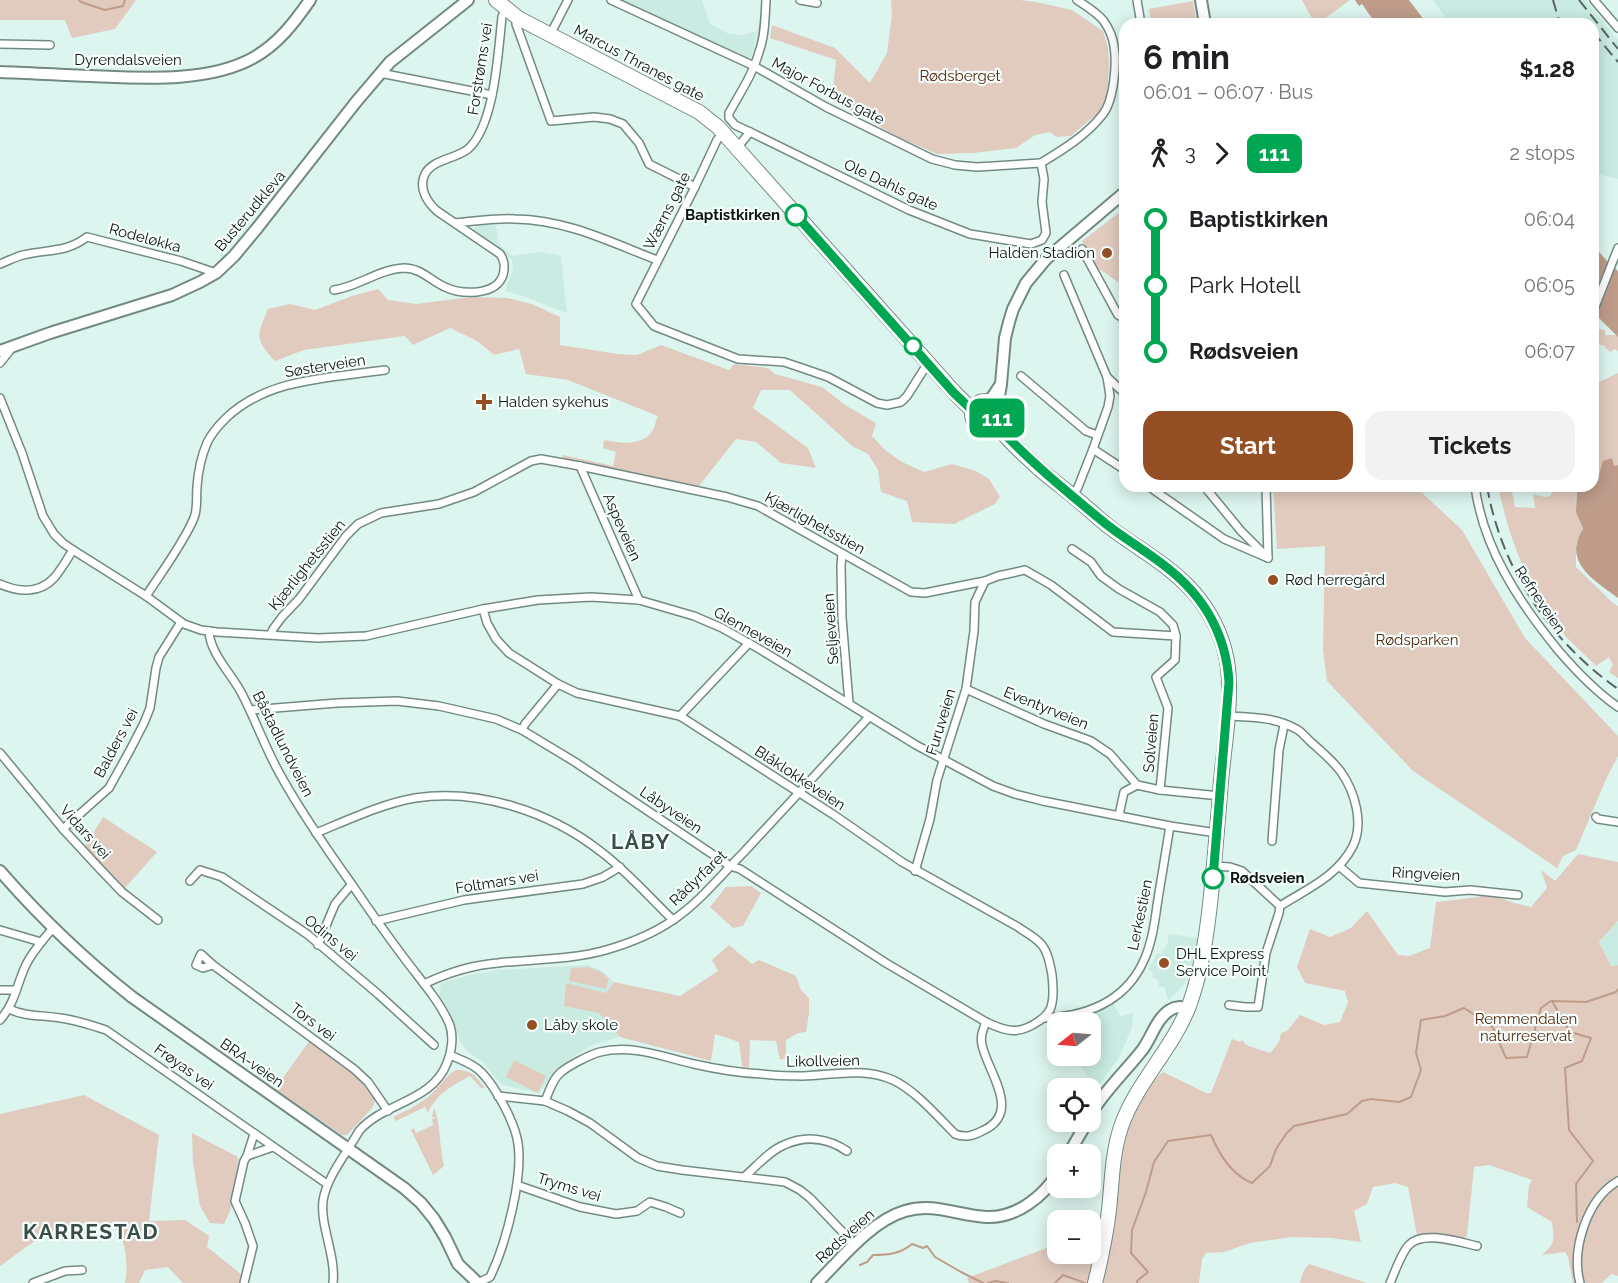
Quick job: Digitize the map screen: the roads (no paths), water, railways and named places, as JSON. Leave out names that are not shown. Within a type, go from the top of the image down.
[{"type":"highway","name":"Marcus Thranes gate","points":[[501,4],[518,18],[699,112],[712,122],[954,393],[972,410]]},
{"type":"highway","points":[[979,402],[993,406],[997,417],[994,423],[987,427],[979,426],[972,418],[972,410],[979,402]]},
{"type":"highway","points":[[994,423],[1033,464],[1107,525],[1186,583],[1204,605],[1219,633],[1226,657],[1229,682],[1214,866],[1206,942],[1199,974],[1186,1014],[1163,1056],[1139,1089],[1122,1125],[1113,1159],[1107,1225],[1095,1283]]},
{"type":"main road","name":"Dyrendalsveien","points":[[0,72],[144,78],[177,77],[210,72],[235,66],[265,51],[285,33],[310,0]]},
{"type":"main road","points":[[1201,0],[1204,18]]},
{"type":"main road","name":"Busterudkleva","points":[[0,351],[172,295],[216,273],[234,256],[258,227],[390,62],[468,1]]},
{"type":"main road","points":[[993,406],[1001,384],[1007,330],[1013,309],[1026,283],[1046,259],[1119,197]]},
{"type":"main road","name":"BRA-veien","points":[[0,871],[53,928],[112,981],[151,1011],[404,1188],[434,1219],[446,1237],[458,1264],[478,1283]]},
{"type":"main road","points":[[1101,1100],[1145,1047],[1166,1013],[1179,1007],[1186,1014]]},
{"type":"main road","name":"Rødsveien","points":[[817,1283],[855,1245],[889,1218],[904,1211],[930,1208],[986,1217],[1001,1216],[1019,1210],[1036,1199],[1047,1187]]},
{"type":"street","points":[[550,34],[568,0]]},
{"type":"street","name":"Major Forbus gate","points":[[612,0],[754,66],[858,123],[946,163],[985,167],[1041,163]]},
{"type":"street","points":[[737,148],[750,132],[735,125],[729,118],[729,113],[760,51],[766,0]]},
{"type":"street","points":[[800,0],[817,3]]},
{"type":"street","points":[[1041,163],[1087,132],[1104,112],[1111,99],[1114,81],[1114,46],[1103,20],[1077,0]]},
{"type":"street","points":[[1137,0],[1141,18]]},
{"type":"street","points":[[1595,1],[1618,28]]},
{"type":"street","name":"Forstrøms vei","points":[[334,290],[350,287],[403,268],[417,270],[454,290],[476,291],[492,288],[500,282],[505,265],[503,258],[430,204],[423,190],[423,179],[429,168],[467,150],[480,136],[492,95],[502,17],[501,4]]},
{"type":"street","points":[[518,18],[516,24],[551,121],[594,117],[610,119],[623,124],[639,143],[649,164],[695,187]]},
{"type":"street","points":[[0,44],[50,45]]},
{"type":"street","points":[[380,73],[492,95]]},
{"type":"street","name":"Ole Dahls gate","points":[[750,132],[909,210],[970,234],[1031,244],[1042,240],[1045,236],[1042,202],[1044,179],[1041,163]]},
{"type":"street","name":"Wærns gate","points":[[724,133],[717,140],[636,304],[654,326],[738,359],[784,362],[802,368],[828,377],[877,403],[887,405],[901,402],[907,396],[928,363]]},
{"type":"street","points":[[455,223],[515,219],[557,224],[587,232],[657,260]]},
{"type":"street","name":"Rodeløkka","points":[[0,264],[19,256],[66,249],[87,237],[182,261],[216,273]]},
{"type":"street","points":[[1599,297],[1618,248]]},
{"type":"street","points":[[1082,249],[1119,316]]},
{"type":"street","points":[[1064,275],[1110,388],[1109,402],[1073,496]]},
{"type":"street","points":[[0,363],[13,346]]},
{"type":"street","name":"Søsterveien","points":[[146,596],[190,526],[197,507],[200,462],[208,440],[221,422],[273,388],[294,382],[385,370]]},
{"type":"street","points":[[1021,376],[1086,431],[1097,435]]},
{"type":"street","points":[[1107,377],[1119,388]]},
{"type":"street","points":[[0,398],[43,516],[54,534],[73,550],[146,596],[181,622],[209,631]]},
{"type":"street","points":[[1093,448],[1119,466]]},
{"type":"street","name":"Kjærlighetsstien","points":[[271,634],[346,536],[358,524],[381,513],[439,504],[474,492],[531,461],[541,459],[727,497],[758,506],[911,592],[924,593],[985,581],[1025,570],[1051,585],[1113,632],[1176,636]]},
{"type":"street","name":"Aspeveien","points":[[580,466],[639,600]]},
{"type":"street","points":[[1157,492],[1224,539],[1268,558]]},
{"type":"street","points":[[1209,492],[1241,531],[1268,558]]},
{"type":"street","points":[[1266,492],[1268,558]]},
{"type":"street","name":"Refneveien","points":[[1476,492],[1485,531],[1516,595],[1539,627],[1581,677],[1618,707]]},
{"type":"street","points":[[1072,549],[1091,562],[1101,576],[1119,589],[1160,612],[1173,625],[1176,636]]},
{"type":"street","points":[[0,584],[12,589],[23,590],[33,590],[45,585],[54,578],[73,550]]},
{"type":"street","name":"Seljeveien","points":[[842,554],[842,618],[849,704]]},
{"type":"street","name":"Furuveien","points":[[915,871],[930,819],[937,780],[966,689],[974,631],[975,602],[985,581]]},
{"type":"street","name":"Glenneveien","points":[[209,631],[318,638],[366,636],[483,609],[538,600],[591,597],[639,600],[694,616],[722,628],[869,717],[993,786],[1016,794],[1170,826],[1217,833]]},
{"type":"street","name":"Blåklokkeveien","points":[[483,609],[487,623],[496,639],[509,653],[558,684],[577,693],[680,716],[915,871],[1018,927],[1041,944],[1048,959],[1053,986],[1052,1005],[1045,1018]]},
{"type":"street","name":"Balders vei","points":[[63,829],[109,788],[150,708],[159,657],[181,622]]},
{"type":"street","name":"Båstadlundveien","points":[[209,631],[209,640],[213,649],[230,673],[251,711],[281,776],[316,833],[376,921],[441,1006],[451,1027],[450,1055],[439,1077],[428,1089],[364,1125],[327,1185]]},
{"type":"street","name":"Solveien","points":[[1160,790],[1168,708],[1156,676],[1175,660],[1176,636]]},
{"type":"street","points":[[680,716],[748,643]]},
{"type":"street","points":[[522,730],[558,684]]},
{"type":"street","name":"Eventyrveien","points":[[966,689],[1044,724],[1091,741],[1110,754],[1137,785]]},
{"type":"street","name":"Låbyveien","points":[[251,711],[337,703],[397,701],[439,706],[496,719],[522,730],[592,773],[730,866],[740,869],[886,963],[986,1022],[998,1028],[1021,1031],[1045,1018]]},
{"type":"street","points":[[1227,716],[1269,719],[1298,730],[1330,759],[1341,773],[1357,812],[1358,826],[1353,844],[1340,866],[1280,906]]},
{"type":"street","name":"Rådyrfaret","points":[[424,984],[457,971],[497,963],[573,957],[603,951],[646,936],[673,920],[693,904],[730,866],[869,717]]},
{"type":"street","points":[[1272,841],[1278,759],[1284,724]]},
{"type":"street","name":"Vidars vei","points":[[0,753],[63,829],[122,892],[158,920]]},
{"type":"street","points":[[1119,815],[1124,792],[1137,785],[1160,790],[1220,796]]},
{"type":"street","points":[[316,833],[401,801],[452,796],[499,802],[556,822],[600,851],[620,867],[673,920]]},
{"type":"street","points":[[1596,817],[1618,822]]},
{"type":"street","name":"Lerkestien","points":[[1045,1018],[1066,1017],[1102,1005],[1131,983],[1146,957],[1153,935],[1170,826]]},
{"type":"street","points":[[1214,866],[1230,867],[1242,872],[1280,906]]},
{"type":"street","name":"Ringveien","points":[[1340,866],[1359,883],[1445,892],[1470,890],[1518,896]]},
{"type":"street","name":"Foltmars vei","points":[[376,921],[464,900],[583,884],[620,867]]},
{"type":"street","name":"Odins vei","points":[[190,881],[200,870],[222,877],[307,934],[434,1045]]},
{"type":"street","points":[[318,945],[335,904],[351,885]]},
{"type":"street","points":[[1229,1005],[1258,1006],[1266,953],[1280,906]]},
{"type":"street","points":[[0,1020],[9,1010],[26,965],[53,928]]},
{"type":"street","points":[[0,930],[41,942]]},
{"type":"street","name":"Tors vei","points":[[213,965],[354,1069],[368,1082],[388,1111]]},
{"type":"street","points":[[0,990],[16,990]]},
{"type":"street","name":"Frøyas vei","points":[[9,1010],[20,1014],[59,1017],[84,1022],[106,1030],[327,1185]]},
{"type":"street","name":"Likollveien","points":[[545,1101],[560,1073],[579,1062],[599,1052],[637,1050],[719,1069],[763,1075],[804,1076],[850,1072],[874,1074],[894,1081],[911,1092],[955,1134],[962,1137],[972,1136],[986,1130],[996,1121],[1002,1109],[1001,1095],[981,1043],[986,1022]]},
{"type":"street","name":"Tryms vei","points":[[450,1055],[481,1072],[498,1096],[517,1137],[519,1153],[517,1185],[505,1241],[490,1277],[478,1283]]},
{"type":"street","points":[[498,1096],[545,1101],[590,1123],[638,1158],[657,1166],[784,1182],[800,1190],[855,1245]]},
{"type":"street","points":[[244,1283],[253,1246],[235,1201],[244,1161],[254,1134]]},
{"type":"street","points":[[744,1177],[784,1145],[798,1140],[823,1140],[836,1143],[847,1151]]},
{"type":"street","points":[[247,1156],[273,1147]]},
{"type":"street","points":[[1580,1283],[1576,1256],[1581,1236],[1600,1197],[1605,1190],[1618,1181]]},
{"type":"street","points":[[327,1185],[323,1202],[333,1265],[333,1283]]},
{"type":"street","name":"Tryms vei","points":[[517,1185],[580,1207],[616,1214],[637,1212],[650,1202],[680,1213]]},
{"type":"street","points":[[1390,1283],[1406,1249],[1413,1241],[1420,1238],[1477,1246]]},
{"type":"street","points":[[33,1283],[65,1271],[82,1270]]},
{"type":"waterway","points":[[79,0],[105,10],[123,6],[125,0]]},
{"type":"waterway","points":[[1137,1283],[1148,1272],[1131,1253],[1132,1230],[1154,1162],[1168,1141],[1211,1135],[1232,1169],[1252,1183],[1270,1166],[1276,1149],[1294,1126],[1347,1114],[1362,1101],[1371,1099],[1399,1102],[1411,1097],[1421,1070],[1416,1053],[1421,1020],[1445,1016],[1464,1008],[1492,1026],[1506,1058],[1527,1057],[1541,1008],[1551,1001],[1586,1002],[1616,992],[1618,989]]},
{"type":"waterway","points":[[1552,1001],[1570,1032],[1591,1038],[1582,1061],[1565,1068],[1569,1130],[1593,1161],[1576,1184],[1577,1222]]},
{"type":"waterway","points":[[860,1265],[867,1262],[873,1255],[894,1253],[912,1244],[923,1248],[927,1246],[935,1257],[983,1283]]},
{"type":"waterway","points":[[1055,1283],[1063,1275],[1085,1283]]},
{"type":"waterway","points":[[988,1283],[995,1281],[1008,1283]]},
{"type":"railway","points":[[1553,0],[1558,18]]},
{"type":"railway","points":[[1579,0],[1593,18]]},
{"type":"railway","points":[[1599,25],[1618,49]]},
{"type":"railway","points":[[1599,39],[1618,62]]},
{"type":"railway","points":[[1488,492],[1504,546],[1532,601],[1571,649],[1618,689]]},
{"type":"place","name":"Baptistkirken","points":[[796,215]]},
{"type":"place","name":"Halden Stadion","points":[[1107,253]]},
{"type":"place","name":"Halden sykehus","points":[[484,402]]},
{"type":"place","name":"Rød herregård","points":[[1273,580]]},
{"type":"place","name":"Rødsveien","points":[[1213,878]]},
{"type":"place","name":"DHL Express Service Point","points":[[1164,963]]},
{"type":"place","name":"Låby skole","points":[[532,1025]]},
{"type":"district","name":"LÅBY","points":[[641,841]]},
{"type":"district","name":"KARRESTAD","points":[[91,1231]]},
{"type":"park label","name":"Rødsberget","points":[[960,76]]},
{"type":"park label","name":"Rødsparken","points":[[1417,640]]},
{"type":"park label","name":"Remmendalen naturreservat","points":[[1526,1028]]}]
